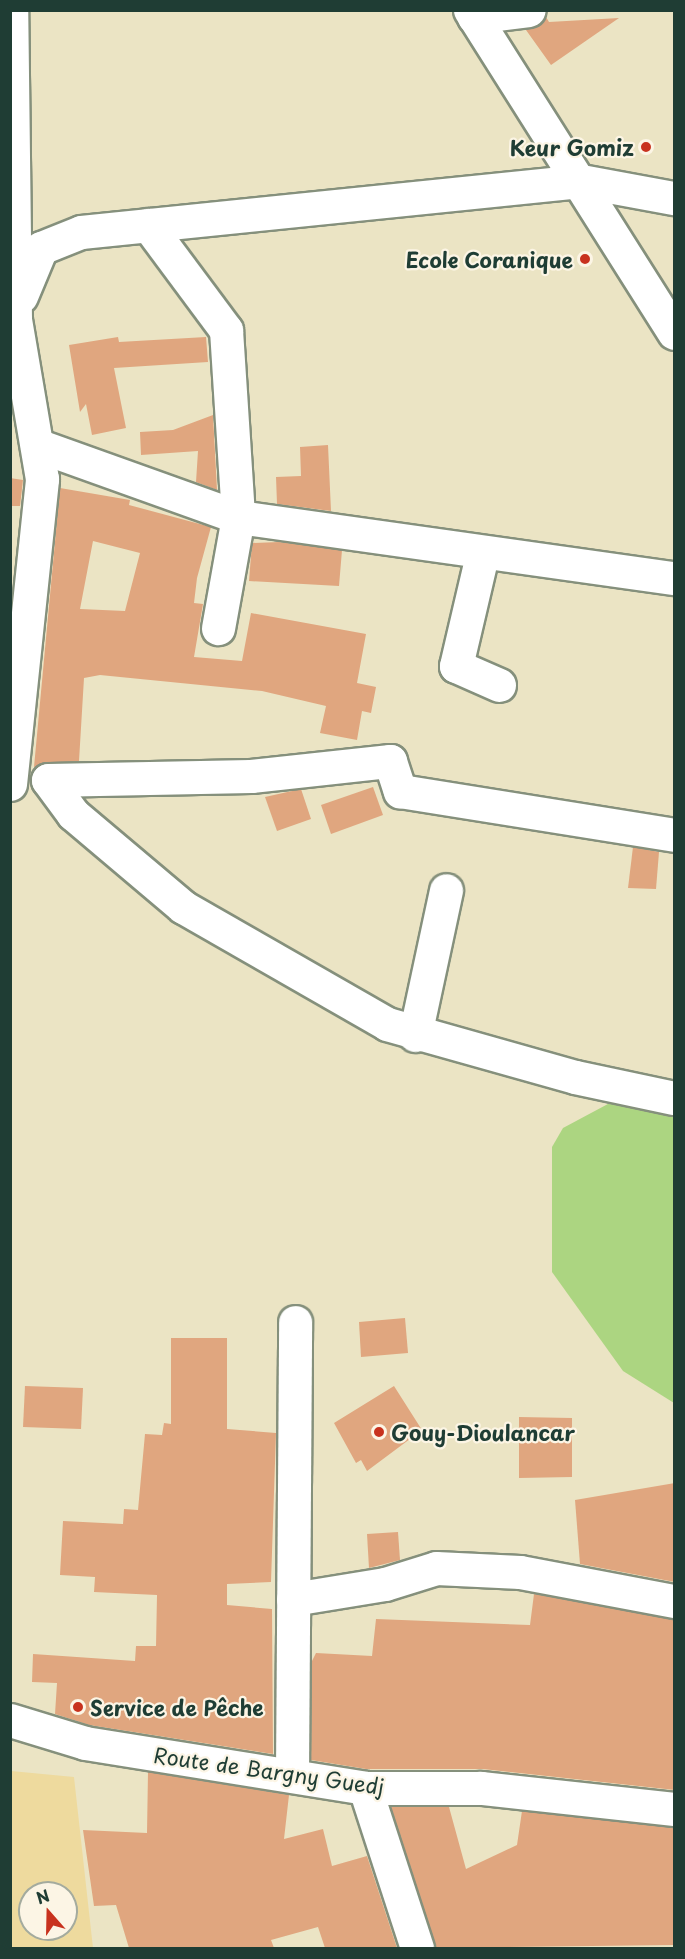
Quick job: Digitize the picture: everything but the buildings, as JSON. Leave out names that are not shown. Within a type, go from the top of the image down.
[{"type":"street","points":[[10,784],[17,693],[42,479],[13,320],[11,10]]},
{"type":"street","points":[[529,10],[472,14],[581,181],[675,333]]},
{"type":"street","points":[[13,320],[28,272],[41,248],[81,232],[581,181],[675,198]]},
{"type":"street","points":[[148,225],[226,330],[238,517],[218,628]]},
{"type":"street","points":[[37,445],[238,517],[482,555],[675,578]]},
{"type":"street","points":[[482,555],[456,666],[500,685]]},
{"type":"street","points":[[675,834],[400,791],[393,765],[386,760],[251,776],[48,780],[73,814],[183,907],[415,1035],[675,1098]]},
{"type":"street","points":[[415,1035],[446,890]]},
{"type":"street","points":[[292,1774],[295,1322]]},
{"type":"street","points":[[292,1599],[385,1584],[436,1568],[520,1572],[675,1601]]},
{"type":"street","name":"Route de Bargny Guedj","points":[[10,1720],[85,1743],[292,1774],[365,1788],[481,1788],[675,1809]]},
{"type":"street","points":[[365,1788],[417,1948]]},
{"type":"green space","points":[[621,1097],[674,1111],[674,1403],[623,1371],[552,1272],[552,1147],[563,1128]]},
{"type":"sand","points":[[11,1771],[74,1777],[93,1948],[11,1948]]},
{"type":"place","name":"Keur Gomiz","points":[[646,147]]},
{"type":"place","name":"Ecole Coranique","points":[[585,259]]},
{"type":"place","name":"Gouy-Dioulancar","points":[[379,1432]]},
{"type":"place","name":"Service de Pêche","points":[[78,1707]]}]
